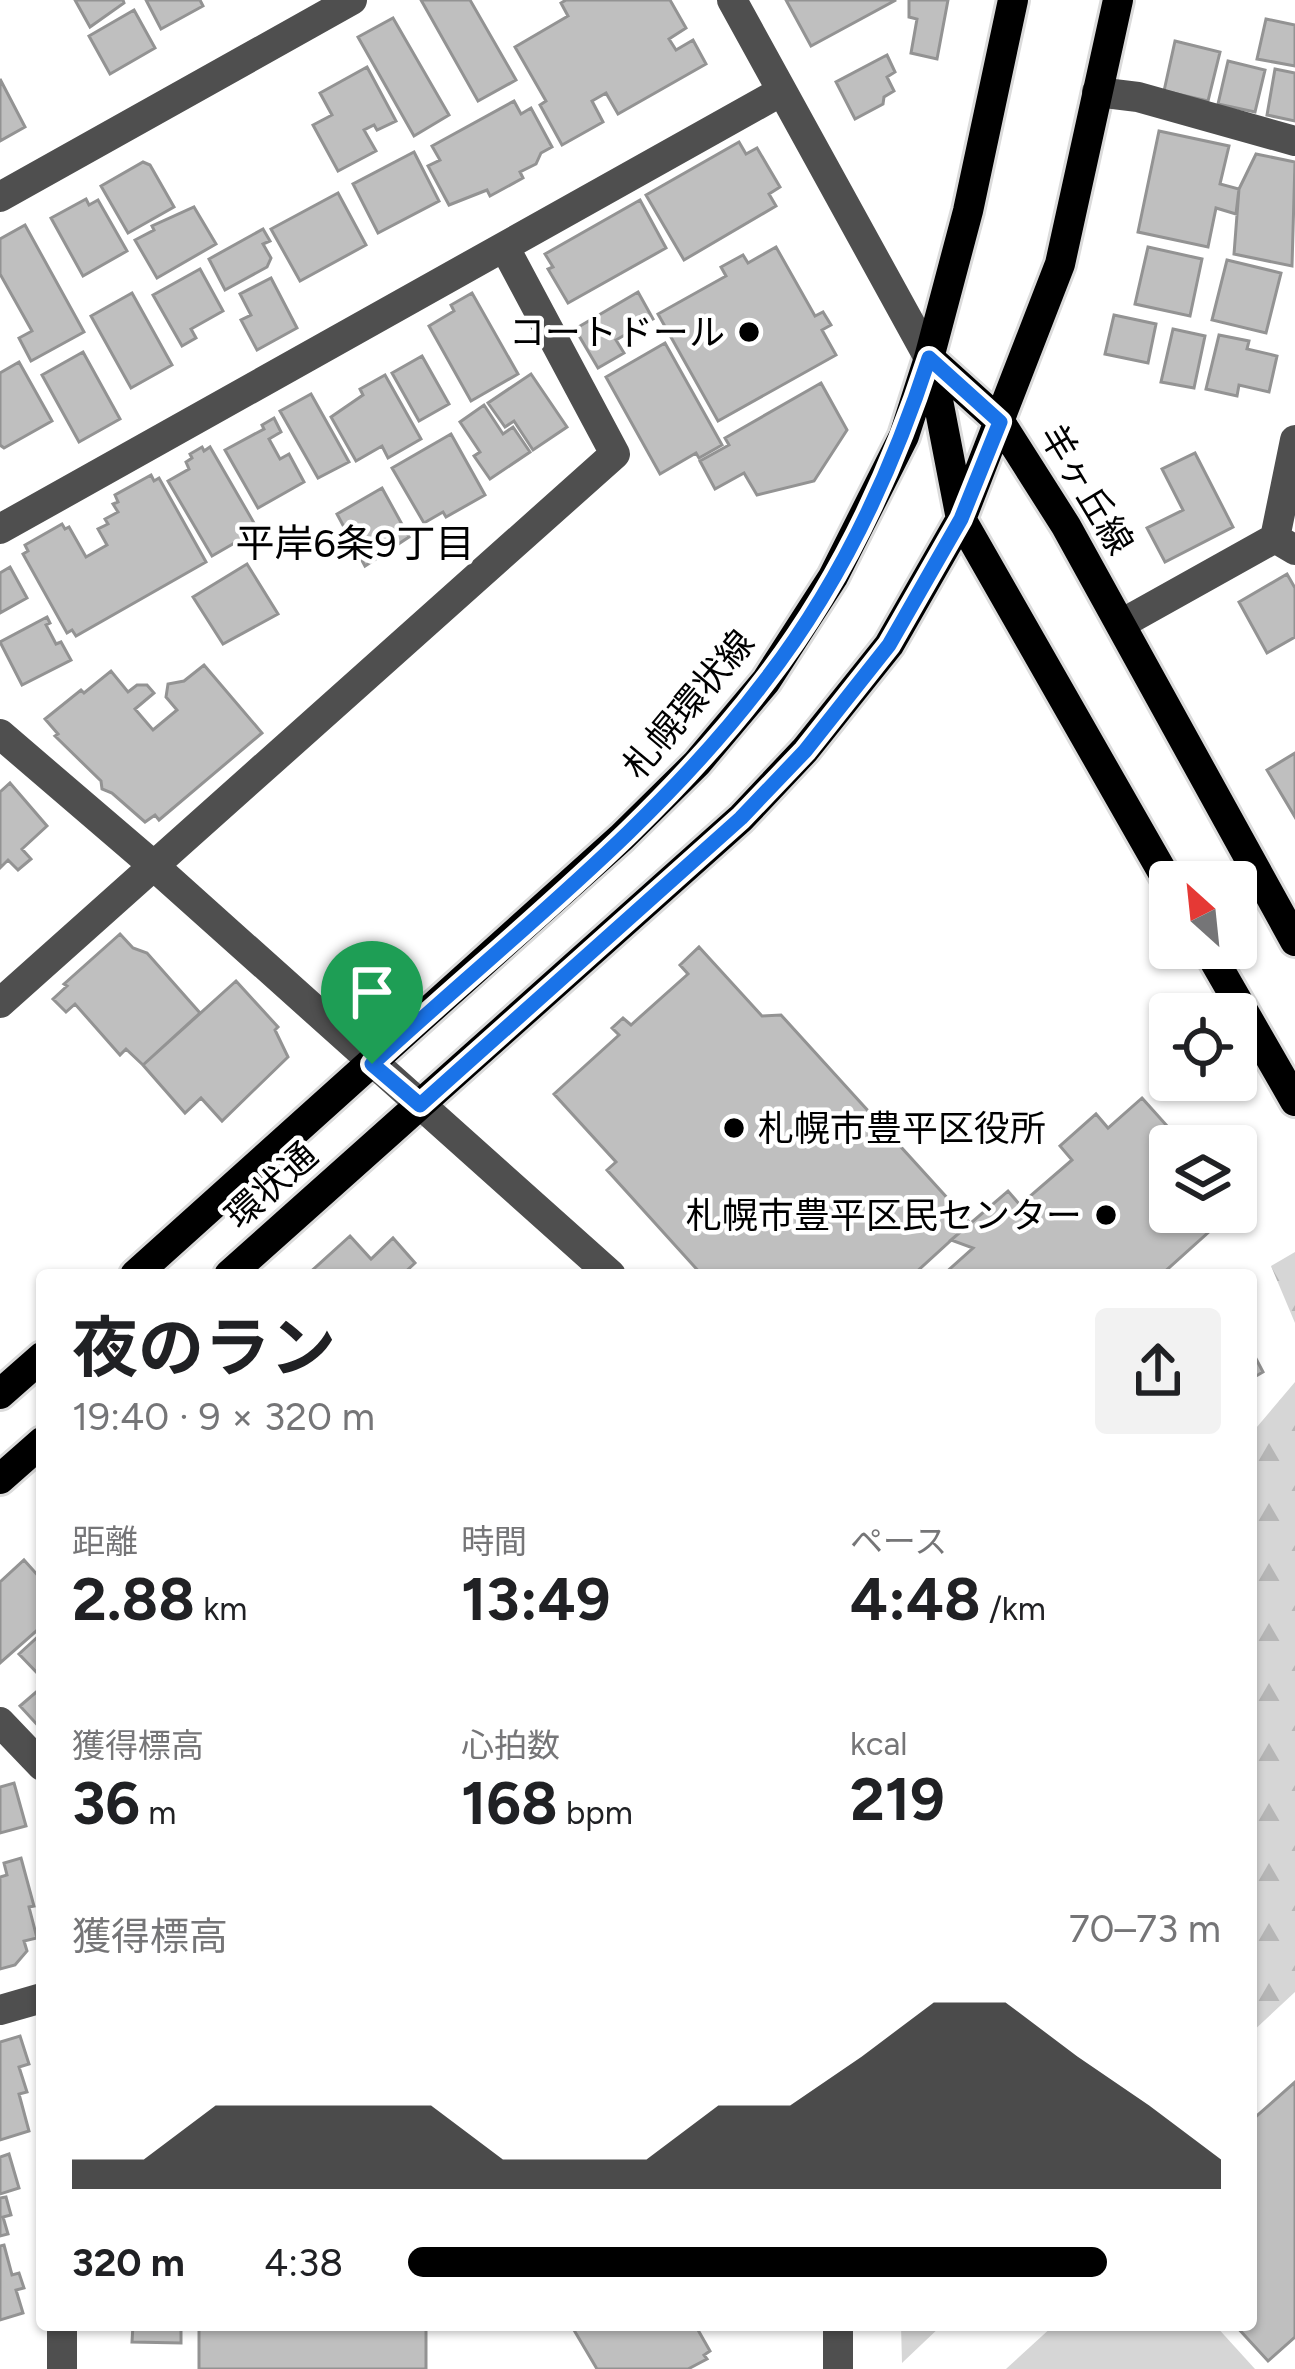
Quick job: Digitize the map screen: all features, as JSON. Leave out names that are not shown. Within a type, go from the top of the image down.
[{"type":"main road","name":"札幌環状線","points":[[142,1269],[622,837],[697,763],[766,681],[833,577],[904,436],[968,211],[1013,0]]},
{"type":"main road","points":[[420,1105],[741,818],[805,751],[889,645],[961,519],[1060,264],[1118,0]]},
{"type":"main road","name":"羊ヶ丘線","points":[[929,358],[1000,422],[1121,623],[1295,941]]},
{"type":"main road","points":[[929,358],[961,519],[1156,861]]},
{"type":"main road","points":[[1220,969],[1292,1088]]},
{"type":"main road","name":"環状通","points":[[236,1269],[420,1105]]},
{"type":"main road","points":[[0,1394],[36,1362]]},
{"type":"main road","points":[[0,1479],[36,1447]]},
{"type":"street","points":[[0,197],[352,0]]},
{"type":"street","points":[[731,0],[929,358]]},
{"type":"street","points":[[0,529],[782,91]]},
{"type":"street","points":[[1097,92],[1138,97],[1295,141]]},
{"type":"street","points":[[0,1003],[615,454],[505,248]]},
{"type":"street","points":[[1121,623],[1285,544],[1295,440]]},
{"type":"street","points":[[0,734],[604,1269]]},
{"type":"street","points":[[0,1722],[36,1760]]},
{"type":"street","points":[[0,2010],[36,2000]]},
{"type":"street","points":[[62,2331],[62,2369]]},
{"type":"street","points":[[838,2331],[838,2369]]},
{"type":"green space","points":[[1295,1252],[1295,1323],[1271,1266]]},
{"type":"green space","points":[[1295,1382],[1295,1992],[1257,2027],[1257,1427]]},
{"type":"green space","points":[[901,2331],[936,2331],[902,2363]]},
{"type":"green space","points":[[1047,2331],[1220,2331],[1255,2369],[1006,2369]]},
{"type":"building","points":[[75,0],[123,0],[124,3],[90,27]]},
{"type":"building","points":[[146,0],[200,0],[203,6],[161,29]]},
{"type":"building","points":[[421,0],[470,0],[516,80],[478,101]]},
{"type":"building","points":[[670,0],[686,28],[669,39],[676,50],[693,40],[706,64],[618,114],[606,93],[592,101],[603,122],[562,145],[540,105],[546,101],[515,47],[568,16],[561,3]]},
{"type":"building","points":[[786,0],[896,0],[811,46]]},
{"type":"building","points":[[909,0],[948,0],[937,59],[911,53],[917,19],[909,17]]},
{"type":"building","points":[[134,10],[155,48],[110,74],[89,36]]},
{"type":"building","points":[[393,18],[449,115],[414,136],[358,37]]},
{"type":"building","points":[[1266,19],[1295,25],[1295,66],[1257,59]]},
{"type":"building","points":[[1175,41],[1220,52],[1208,101],[1164,91]]},
{"type":"building","points":[[887,55],[895,72],[887,77],[894,91],[884,97],[883,104],[855,119],[836,82]]},
{"type":"building","points":[[1228,61],[1265,70],[1255,112],[1218,104]]},
{"type":"building","points":[[367,67],[396,121],[364,130],[376,151],[338,171],[313,125],[332,115],[320,93]]},
{"type":"building","points":[[1275,69],[1295,73],[1295,121],[1267,115]]},
{"type":"building","points":[[0,79],[25,127],[0,141]]},
{"type":"building","points":[[514,101],[521,114],[531,108],[552,147],[520,172],[523,178],[490,196],[487,190],[449,205],[428,166],[440,160],[432,146]]},
{"type":"building","points":[[1159,131],[1229,146],[1220,184],[1239,189],[1236,214],[1216,208],[1208,247],[1138,232]]},
{"type":"building","points":[[739,142],[746,154],[757,148],[780,187],[769,194],[776,206],[684,260],[646,195]]},
{"type":"building","points":[[414,152],[439,201],[378,233],[353,184]]},
{"type":"building","points":[[1256,154],[1295,162],[1292,266],[1234,254],[1239,189]]},
{"type":"building","points":[[143,162],[150,165],[174,207],[128,233],[101,186]]},
{"type":"building","points":[[338,193],[366,245],[300,281],[271,229]]},
{"type":"building","points":[[86,199],[89,205],[98,200],[127,251],[83,276],[51,218]]},
{"type":"building","points":[[640,200],[666,248],[568,303],[548,269],[553,267],[545,254]]},
{"type":"building","points":[[194,207],[216,244],[157,278],[135,240],[154,230],[152,226]]},
{"type":"building","points":[[25,225],[84,332],[31,361],[19,338],[32,331],[0,274],[0,239]]},
{"type":"building","points":[[263,229],[270,241],[263,244],[271,258],[267,267],[225,290],[209,259]]},
{"type":"building","points":[[776,247],[815,316],[823,312],[831,325],[822,330],[836,355],[718,421],[658,314],[726,276],[721,267],[743,255],[748,263]]},
{"type":"building","points":[[1148,247],[1202,259],[1190,316],[1135,304]]},
{"type":"building","points":[[1227,260],[1281,273],[1266,333],[1212,320]]},
{"type":"building","points":[[200,269],[223,311],[191,329],[196,338],[182,346],[153,295]]},
{"type":"building","points":[[271,278],[297,328],[257,350],[241,320],[251,315],[240,294]]},
{"type":"building","points":[[638,292],[653,319],[616,340],[624,353],[598,368],[575,329]]},
{"type":"building","points":[[132,293],[172,365],[131,388],[91,316]]},
{"type":"building","points":[[472,293],[518,374],[471,401],[429,326]]},
{"type":"building","points":[[1114,315],[1156,324],[1148,363],[1105,354]]},
{"type":"building","points":[[1173,329],[1205,336],[1194,388],[1161,382]]},
{"type":"building","points":[[1219,335],[1249,341],[1247,349],[1277,356],[1269,392],[1239,385],[1237,396],[1206,389]]},
{"type":"building","points":[[665,343],[722,445],[699,458],[696,453],[660,474],[606,377]]},
{"type":"building","points":[[83,352],[120,419],[79,442],[42,375]]},
{"type":"building","points":[[422,356],[449,404],[419,421],[392,373]]},
{"type":"building","points":[[19,362],[52,421],[4,448],[0,445],[0,373]]},
{"type":"building","points":[[531,374],[567,427],[533,450],[514,421],[505,427],[488,403]]},
{"type":"building","points":[[385,375],[421,439],[388,458],[382,446],[356,461],[331,417],[363,395],[360,389]]},
{"type":"building","points":[[821,383],[847,430],[814,481],[757,495],[744,473],[715,489],[700,461],[729,445],[725,438]]},
{"type":"building","points":[[311,394],[349,462],[318,478],[280,411]]},
{"type":"building","points":[[484,405],[503,434],[513,427],[530,452],[490,479],[474,456],[480,452],[460,422]]},
{"type":"building","points":[[274,418],[281,432],[269,439],[280,459],[289,454],[304,482],[258,508],[225,450],[264,429],[262,425]]},
{"type":"building","points":[[451,434],[485,495],[446,517],[443,512],[424,523],[392,468]]},
{"type":"building","points":[[202,447],[204,451],[210,447],[261,535],[212,556],[168,481],[189,469],[190,454]]},
{"type":"building","points":[[1195,453],[1233,527],[1165,562],[1147,528],[1183,510],[1162,469]]},
{"type":"building","points":[[151,475],[154,481],[159,478],[206,562],[76,636],[72,630],[67,633],[23,554],[28,551],[25,545],[62,524],[69,527],[86,557],[107,545],[98,529],[118,512],[115,495]]},
{"type":"building","points":[[382,488],[409,537],[365,566],[337,514]]},
{"type":"building","points":[[247,564],[278,614],[223,644],[193,597]]},
{"type":"building","points":[[10,567],[27,598],[0,613],[0,573]]},
{"type":"building","points":[[1287,574],[1295,588],[1295,637],[1267,653],[1239,602]]},
{"type":"building","points":[[47,617],[56,644],[61,642],[71,660],[22,685],[0,642]]},
{"type":"building","points":[[204,665],[262,733],[159,820],[155,815],[145,822],[102,789],[101,781],[55,736],[45,719],[111,671],[128,692],[147,685],[154,693],[135,709],[153,730],[177,710],[166,697],[168,684],[184,681]]},
{"type":"building","points":[[1295,753],[1295,817],[1267,770]]},
{"type":"building","points":[[10,783],[47,826],[22,849],[31,859],[18,870],[8,860],[0,868],[0,792]]},
{"type":"building","points":[[120,934],[133,948],[147,953],[200,1013],[143,1065],[126,1049],[120,1055],[75,1004],[66,1012],[53,999]]},
{"type":"building","name":"札幌市豊平区役所","points":[[699,947],[762,1016],[781,1015],[970,1223],[920,1269],[697,1269],[607,1170],[616,1162],[554,1094],[619,1035],[612,1028],[623,1018],[631,1025],[688,974],[680,965]]},
{"type":"building","points":[[236,981],[278,1027],[275,1030],[288,1057],[222,1121],[201,1098],[185,1113],[143,1065]]},
{"type":"building","points":[[1142,1098],[1166,1125],[1149,1125],[1149,1233],[1208,1233],[1168,1269],[950,1269],[973,1248],[951,1240],[1008,1191],[1020,1205],[1072,1160],[1060,1146],[1096,1114],[1108,1128]]},
{"type":"building","points":[[350,1236],[371,1259],[393,1238],[415,1263],[408,1269],[314,1269]]},
{"type":"building","points":[[24,1560],[36,1573],[36,1631],[0,1663],[0,1582]]},
{"type":"building","points":[[36,1638],[36,1672],[19,1654]]},
{"type":"building","points":[[36,1692],[36,1723],[20,1706]]},
{"type":"building","points":[[14,1783],[26,1826],[0,1833],[0,1787]]},
{"type":"building","points":[[21,1858],[34,1906],[29,1907],[36,1938],[24,1941],[27,1951],[15,1965],[0,1969],[0,1877],[7,1875],[4,1863]]},
{"type":"building","points":[[20,2036],[29,2064],[19,2067],[27,2092],[19,2094],[29,2131],[0,2140],[0,2042]]},
{"type":"building","points":[[1295,2082],[1295,2337],[1268,2361],[1240,2331],[1257,2331],[1257,2116]]},
{"type":"building","points":[[9,2154],[19,2188],[0,2194],[0,2157]]},
{"type":"building","points":[[6,2197],[11,2215],[3,2217],[8,2234],[0,2236],[0,2198]]},
{"type":"building","points":[[4,2245],[12,2275],[19,2273],[24,2288],[16,2290],[23,2313],[0,2320],[0,2246]]},
{"type":"building","points":[[133,2331],[181,2331],[181,2343],[132,2342]]},
{"type":"building","points":[[199,2331],[426,2331],[426,2369],[199,2369]]},
{"type":"building","points":[[575,2331],[699,2331],[710,2351],[704,2355],[707,2359],[688,2369],[597,2369]]},
{"type":"place","name":"コートドール","points":[[749,332]]},
{"type":"place","name":"札幌市豊平区役所","points":[[734,1128]]},
{"type":"place","name":"札幌市豊平区民センター","points":[[1106,1215]]},
{"type":"district","name":"平岸6条9丁目","points":[[355,543]]},
{"type":"route","points":[[929,358],[1000,422],[961,519],[889,645],[805,751],[741,818],[420,1105],[372,1064],[622,837],[697,763],[766,681],[833,577],[904,436],[929,358]]}]
